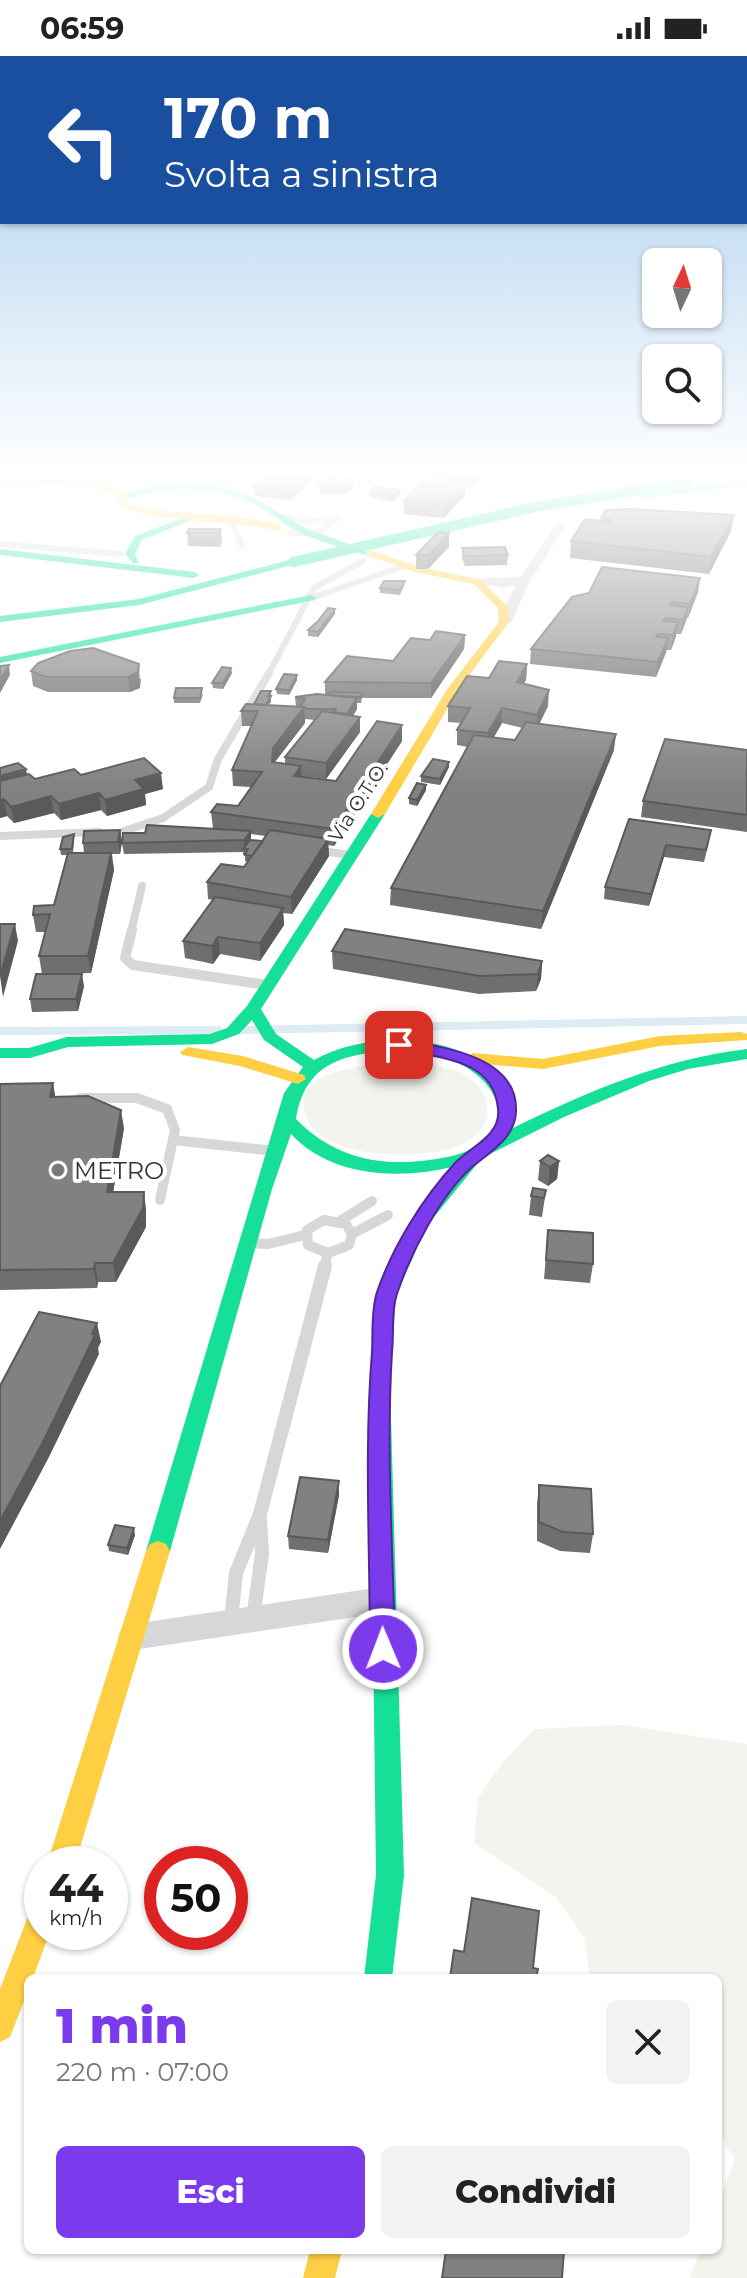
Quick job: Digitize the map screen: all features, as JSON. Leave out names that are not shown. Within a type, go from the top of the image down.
[{"type":"main road","points":[[0,612],[26,607],[60,584],[56,580]]},
{"type":"main road","points":[[0,619],[139,602],[233,580]]},
{"type":"main road","points":[[0,646],[210,595],[245,580]]},
{"type":"main road","points":[[458,580],[490,586],[503,607],[504,622]]},
{"type":"main road","points":[[0,626],[110,615],[210,595]]},
{"type":"main road","points":[[0,660],[311,598]]},
{"type":"main road","points":[[248,610],[285,615],[294,621],[295,628]]},
{"type":"main road","name":"Via O.T.O.","points":[[30,1053],[67,1042],[212,1039],[233,1031],[253,1009],[393,792],[454,688],[504,622]]},
{"type":"main road","points":[[253,1009],[270,1037],[305,1072]]},
{"type":"main road","points":[[67,1846],[133,1637],[287,1115],[290,1092],[305,1072],[337,1054],[399,1045],[499,1064],[544,1067],[579,1062],[666,1040],[747,1036]]},
{"type":"main road","points":[[0,1053],[206,1052],[305,1072]]},
{"type":"main road","points":[[243,1061],[287,1115],[302,1140],[315,1149],[352,1162],[416,1166],[480,1151],[674,1066],[716,1056],[747,1054]]},
{"type":"main road","points":[[378,1974],[390,1875],[382,1600],[380,1383],[386,1295],[409,1242],[427,1213],[505,1125],[508,1102],[503,1088],[486,1069],[464,1056]]},
{"type":"main road","points":[[0,2027],[29,1950]]},
{"type":"main road","points":[[319,2278],[325,2254]]},
{"type":"street","name":"Via O.T.O.","points":[[504,622],[526,580]]},
{"type":"street","points":[[490,586],[523,584]]},
{"type":"street","points":[[133,1637],[382,1600]]},
{"type":"lane","points":[[124,831],[163,818],[209,787],[218,759],[295,628],[314,588],[333,580]]},
{"type":"lane","points":[[311,598],[365,580]]},
{"type":"lane","points":[[0,836],[152,832]]},
{"type":"lane","points":[[307,849],[350,855]]},
{"type":"lane","points":[[142,886],[125,958],[133,965],[267,985]]},
{"type":"lane","points":[[61,1098],[137,1098],[167,1109],[175,1130],[160,1200]]},
{"type":"lane","points":[[173,1140],[275,1151]]},
{"type":"lane","points":[[248,1243],[268,1244],[305,1235],[317,1222],[340,1221],[372,1201]]},
{"type":"lane","points":[[305,1235],[314,1249],[328,1253],[349,1245],[352,1234],[388,1215]]},
{"type":"lane","points":[[340,1221],[352,1234]]},
{"type":"lane","points":[[242,1620],[236,1573],[260,1514],[328,1253]]},
{"type":"lane","points":[[242,1620],[262,1554],[260,1514]]},
{"type":"shaded area","points":[[419,1063],[461,1073],[485,1097],[487,1117],[476,1135],[465,1143],[429,1153],[380,1154],[334,1143],[317,1133],[307,1119],[304,1100],[310,1086],[324,1076],[364,1066]]},
{"type":"shaded area","points":[[621,1725],[747,1744],[747,2278],[690,2278],[699,2254],[722,2254],[722,2193],[735,2159],[722,2138],[722,1974],[589,1974],[585,1939],[556,1897],[474,1843],[478,1798],[503,1762],[535,1729]]},
{"type":"building","points":[[596,580],[699,580],[690,604],[672,602],[670,605],[688,607],[683,620],[666,618],[663,621],[678,622],[673,635],[658,634],[656,637],[668,638],[658,662],[531,649],[572,597],[589,593]]},
{"type":"building","points":[[384,581],[405,581],[400,590],[380,588]]},
{"type":"building","points":[[328,608],[335,609],[318,632],[308,630],[318,621]]},
{"type":"building","points":[[436,631],[465,635],[431,683],[325,682],[347,656],[393,661],[411,638],[430,640]]},
{"type":"building","points":[[93,648],[139,664],[138,672],[128,677],[46,677],[31,671],[38,663],[70,651]]},
{"type":"building","points":[[499,661],[527,664],[517,682],[549,690],[537,715],[502,708],[488,733],[457,730],[470,708],[448,706],[467,676],[489,678]]},
{"type":"building","points":[[9,665],[0,680],[0,666]]},
{"type":"building","points":[[222,667],[231,668],[223,683],[212,683]]},
{"type":"building","points":[[284,674],[297,675],[289,690],[276,689]]},
{"type":"building","points":[[176,688],[202,688],[200,698],[174,698]]},
{"type":"building","points":[[261,691],[271,691],[266,705],[254,704]]},
{"type":"building","points":[[330,692],[362,693],[361,697],[329,695]]},
{"type":"building","points":[[317,694],[357,698],[347,714],[334,712],[336,709],[308,709],[300,706],[305,699],[295,697]]},
{"type":"building","points":[[246,704],[304,707],[273,748],[272,762],[301,766],[294,776],[336,781],[377,721],[402,725],[334,829],[211,812],[217,804],[238,806],[262,772],[232,770],[258,711],[241,711]]},
{"type":"building","points":[[322,711],[360,717],[326,763],[285,757]]},
{"type":"building","points":[[526,722],[616,734],[543,911],[391,888],[474,735],[515,740]]},
{"type":"building","points":[[665,739],[747,750],[747,815],[643,801]]},
{"type":"building","points":[[144,758],[161,773],[135,780],[144,789],[105,800],[99,793],[59,804],[51,796],[11,807],[4,799],[0,800],[0,781],[29,774],[35,779],[74,769],[81,775]]},
{"type":"building","points":[[433,759],[449,762],[440,779],[421,776]]},
{"type":"building","points":[[18,763],[26,769],[0,776],[0,768]]},
{"type":"building","points":[[417,783],[426,785],[417,800],[409,798]]},
{"type":"building","points":[[629,819],[711,830],[706,850],[666,845],[651,894],[605,887]]},
{"type":"building","points":[[147,825],[251,831],[244,840],[122,843],[123,833],[145,833]]},
{"type":"building","points":[[120,830],[118,842],[83,843],[84,831]]},
{"type":"building","points":[[270,830],[328,839],[291,897],[207,882],[221,864],[244,867]]},
{"type":"building","points":[[74,834],[72,849],[60,849],[63,837]]},
{"type":"building","points":[[250,840],[263,841],[252,856],[245,855],[248,849],[243,849]]},
{"type":"building","points":[[68,853],[111,853],[88,956],[39,956],[50,914],[33,915],[34,906],[54,905]]},
{"type":"building","points":[[215,897],[283,908],[260,943],[218,937],[212,946],[183,941]]},
{"type":"building","points":[[0,924],[15,924],[0,976]]},
{"type":"building","points":[[345,929],[542,961],[538,974],[480,976],[332,951]]},
{"type":"building","points":[[36,974],[82,974],[76,999],[30,999]]},
{"type":"building","name":"METRO","points":[[53,1083],[50,1097],[88,1096],[121,1110],[107,1192],[144,1192],[143,1208],[113,1263],[95,1263],[94,1269],[0,1270],[0,1084]]},
{"type":"building","points":[[548,1155],[559,1161],[550,1167],[540,1161]]},
{"type":"building","points":[[533,1188],[546,1190],[544,1198],[531,1196]]},
{"type":"building","points":[[548,1230],[593,1233],[593,1264],[546,1260]]},
{"type":"building","points":[[39,1312],[97,1323],[92,1334],[95,1335],[0,1521],[0,1386]]},
{"type":"building","points":[[300,1477],[339,1481],[328,1540],[288,1536]]},
{"type":"building","points":[[539,1485],[591,1489],[593,1534],[563,1532],[539,1522]]},
{"type":"building","points":[[115,1525],[134,1528],[127,1548],[108,1545]]},
{"type":"building","points":[[472,1898],[539,1911],[533,1968],[538,1969],[537,1974],[451,1974],[454,1950],[464,1952]]},
{"type":"building","points":[[445,2254],[564,2254],[562,2278],[442,2278]]},
{"type":"waterway","points":[[240,1030],[747,1020]]},
{"type":"waterway","points":[[0,1031],[218,1030]]},
{"type":"traffic: fast","points":[[0,619],[139,602],[225,580]]},
{"type":"traffic: fast","points":[[0,660],[311,598]]},
{"type":"traffic: fast","points":[[0,1053],[30,1053],[67,1042],[212,1039],[233,1031],[253,1009],[378,814]]},
{"type":"traffic: fast","points":[[253,1009],[270,1037],[312,1066]]},
{"type":"traffic: fast","points":[[486,1147],[505,1123],[507,1109],[503,1094],[488,1074],[463,1059],[432,1049],[365,1047],[334,1055],[309,1070],[294,1090],[287,1120],[323,1151],[344,1160],[390,1168],[438,1165],[468,1157],[572,1107],[657,1072],[747,1054]]},
{"type":"traffic: fast","points":[[158,1551],[263,1189],[287,1120]]},
{"type":"traffic: fast","points":[[378,1974],[390,1875],[380,1383],[386,1295],[409,1242],[427,1213],[475,1155]]},
{"type":"traffic: slow","points":[[378,814],[454,688],[504,622],[503,607],[477,582],[466,580]]},
{"type":"traffic: slow","points":[[473,1058],[543,1064],[660,1041],[741,1037]]},
{"type":"traffic: slow","points":[[188,1052],[243,1061],[298,1079]]},
{"type":"traffic: slow","points":[[67,1846],[158,1551]]},
{"type":"traffic: slow","points":[[0,2027],[29,1950]]},
{"type":"traffic: slow","points":[[319,2278],[325,2254]]},
{"type":"place","name":"METRO","points":[[58,1170]]},
{"type":"route","points":[[383,1649],[380,1383],[386,1295],[409,1242],[427,1213],[463,1166],[499,1137],[508,1113],[503,1088],[475,1062],[450,1052],[399,1045]]}]
